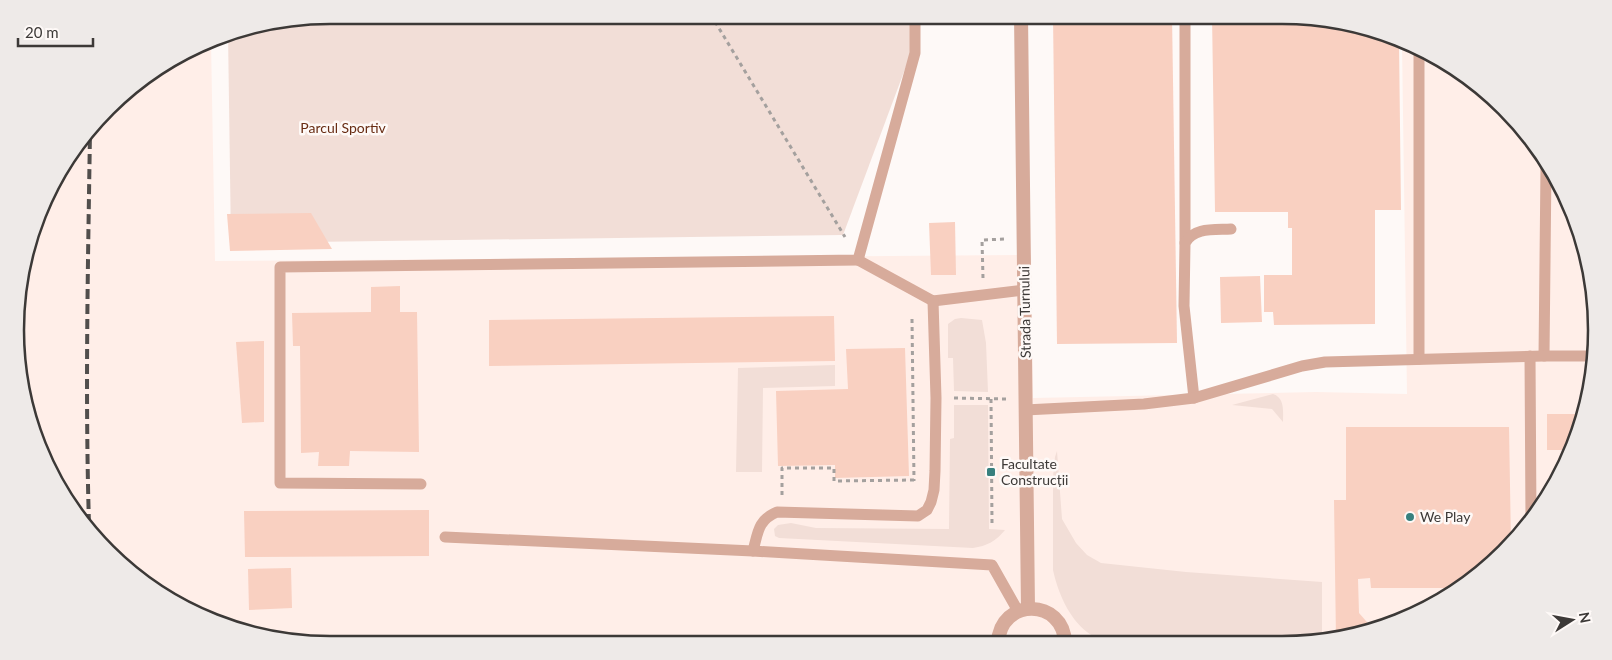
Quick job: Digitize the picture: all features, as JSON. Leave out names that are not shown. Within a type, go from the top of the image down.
[{"type":"street","name":"Strada Turnului","points":[[1021,24],[1025,405],[1023,610]]},
{"type":"street","points":[[998,636],[1002,624],[1009,616],[1023,610],[1039,609],[1049,613],[1057,621],[1063,630],[1064,636]]},
{"type":"lane","points":[[858,260],[915,53],[915,24]]},
{"type":"lane","points":[[1185,24],[1184,306],[1194,398]]},
{"type":"lane","points":[[1418,56],[1419,359]]},
{"type":"lane","points":[[1544,356],[1546,175]]},
{"type":"lane","points":[[1185,243],[1196,232],[1231,229]]},
{"type":"lane","points":[[421,484],[280,484],[280,267],[858,260],[933,301],[1024,290]]},
{"type":"lane","points":[[753,550],[759,528],[766,516],[776,512],[918,516],[927,510],[931,502],[935,481],[936,398],[933,301]]},
{"type":"lane","points":[[1530,356],[1531,508]]},
{"type":"lane","points":[[1025,405],[1144,404],[1194,398],[1302,366],[1325,362],[1587,356]]},
{"type":"lane","points":[[446,537],[753,550],[992,565],[1023,610]]},
{"type":"path","points":[[716,24],[858,260]]},
{"type":"path","points":[[984,294],[982,240],[1024,239]]},
{"type":"path","points":[[912,319],[914,488]]},
{"type":"path","points":[[913,398],[991,399],[1025,405]]},
{"type":"path","points":[[991,399],[992,523]]},
{"type":"path","points":[[782,512],[782,468],[834,468],[834,481],[914,480]]},
{"type":"shaded area","points":[[211,48],[215,261],[1031,255],[1033,398],[1316,392],[1407,394],[1402,48],[1452,75],[1499,113],[1537,160],[1547,177],[1565,213],[1578,251],[1582,270],[1588,310],[1586,370],[1578,409],[1557,465],[1537,500],[1499,547],[1452,585],[1417,605],[1361,626],[1322,634],[1302,636],[310,636],[251,626],[195,605],[160,585],[113,547],[75,500],[55,465],[34,409],[26,370],[24,310],[30,270],[40,232],[55,195],[75,160],[113,113],[128,100],[160,75]]},
{"type":"green space","name":"Parcul Sportiv","points":[[310,24],[911,24],[911,53],[843,235],[231,243],[228,41],[232,40],[270,30]]},
{"type":"green space","points":[[955,319],[982,320],[986,343],[988,392],[954,391],[953,358],[948,358],[948,324]]},
{"type":"green space","points":[[835,365],[835,386],[763,388],[762,472],[736,472],[738,368]]},
{"type":"green space","points":[[1273,394],[1280,399],[1283,409],[1283,422],[1272,409],[1232,405]]},
{"type":"green space","points":[[954,405],[988,405],[989,529],[1005,530],[995,540],[983,546],[973,548],[779,538],[775,536],[774,529],[778,525],[791,523],[816,528],[949,529],[950,439],[954,438]]},
{"type":"green space","points":[[1057,451],[1062,519],[1076,543],[1087,555],[1101,563],[1186,572],[1322,582],[1322,634],[1302,636],[1094,636],[1089,634],[1075,620],[1065,604],[1053,570],[1053,477]]},
{"type":"building","points":[[1053,24],[1172,24],[1177,343],[1057,344]]},
{"type":"building","points":[[1212,24],[1302,24],[1322,26],[1361,34],[1399,47],[1401,210],[1375,210],[1375,324],[1274,325],[1273,312],[1264,312],[1264,275],[1292,275],[1292,228],[1288,228],[1288,212],[1215,212]]},
{"type":"building","points":[[311,213],[332,249],[230,251],[227,214]]},
{"type":"building","points":[[955,222],[956,275],[931,275],[929,223]]},
{"type":"building","points":[[1260,276],[1262,322],[1221,323],[1220,277]]},
{"type":"building","points":[[400,286],[400,312],[417,312],[419,452],[350,451],[349,466],[318,466],[319,452],[301,453],[300,346],[293,346],[292,313],[371,312],[371,287]]},
{"type":"building","points":[[834,316],[835,361],[489,366],[489,320]]},
{"type":"building","points":[[264,341],[264,422],[242,423],[236,342]]},
{"type":"building","points":[[905,348],[909,476],[835,478],[835,465],[778,466],[776,391],[848,389],[846,349]]},
{"type":"building","points":[[1547,414],[1576,414],[1564,450],[1547,450]]},
{"type":"building","points":[[1346,427],[1509,427],[1511,533],[1484,560],[1447,588],[1371,588],[1370,578],[1358,579],[1359,613],[1368,624],[1336,631],[1334,500],[1346,500]]},
{"type":"building","points":[[429,510],[429,556],[245,557],[244,511]]},
{"type":"building","points":[[291,568],[292,608],[249,610],[248,569]]},
{"type":"railway","points":[[89,518],[87,377],[90,140]]},
{"type":"place","name":"Facultate Construcții","points":[[991,472]]},
{"type":"place","name":"We Play","points":[[1410,517]]}]
